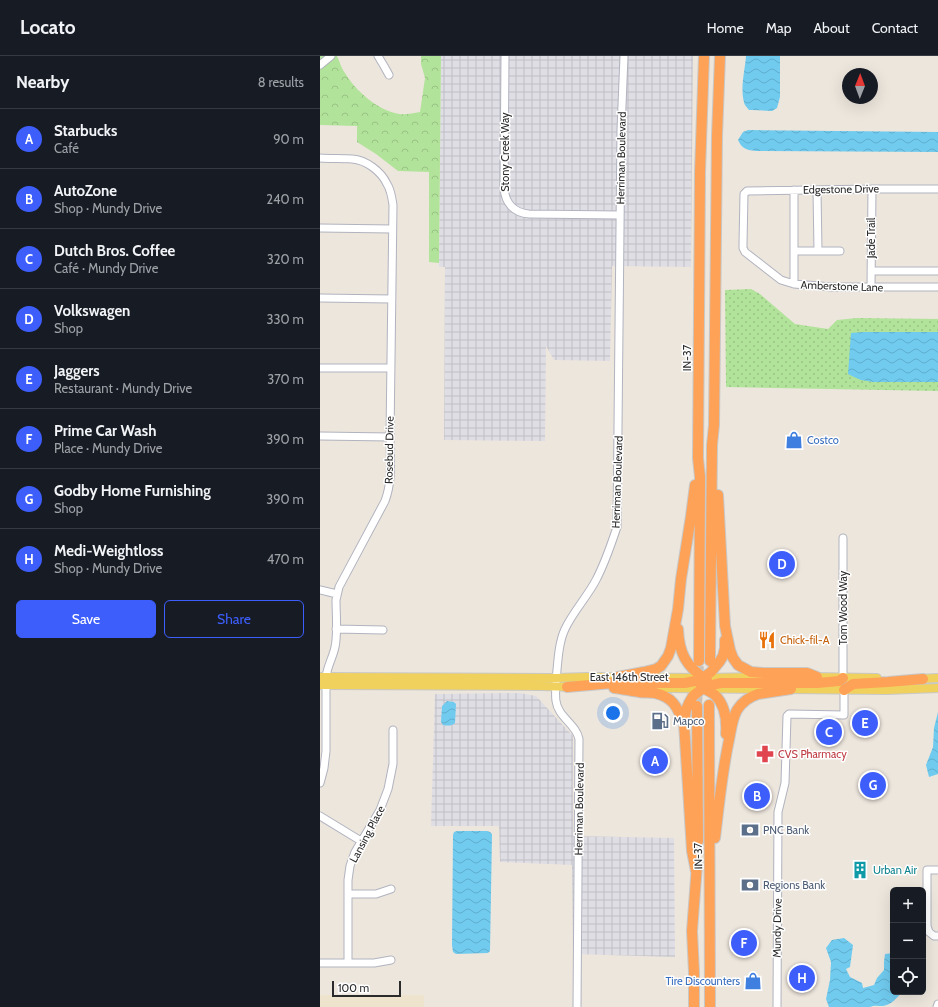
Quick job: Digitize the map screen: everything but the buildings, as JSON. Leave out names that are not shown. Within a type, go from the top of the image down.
[{"type":"highway","name":"IN-37","points":[[699,661],[700,477],[698,458],[700,172],[704,56]]},
{"type":"highway","points":[[696,872],[692,851],[684,723],[689,703],[693,696],[698,692],[723,656],[725,626],[714,425],[717,136],[720,56]]},
{"type":"highway","points":[[710,661],[712,445],[714,425]]},
{"type":"highway","points":[[618,677],[656,669],[661,666],[668,656],[671,648],[678,609],[698,458]]},
{"type":"highway","points":[[678,609],[678,638],[682,654],[703,683],[719,700],[726,716],[725,760]]},
{"type":"highway","points":[[725,626],[733,658],[738,665],[744,669],[751,672],[764,673],[807,673],[816,677]]},
{"type":"highway","points":[[716,684],[818,683],[839,681],[843,678]]},
{"type":"highway","points":[[844,690],[853,684],[923,678]]},
{"type":"highway","points":[[568,687],[613,683],[685,683],[689,679],[734,689]]},
{"type":"highway","points":[[614,688],[654,693],[664,696],[678,709],[684,723]]},
{"type":"highway","points":[[710,873],[725,760],[735,714],[741,704],[758,694],[792,689]]},
{"type":"highway","name":"IN-37","points":[[710,705],[710,1007]]},
{"type":"highway","name":"IN-37","points":[[694,1007],[692,931],[698,852],[698,706]]},
{"type":"main road","name":"East 146th Street","points":[[324,681],[587,677],[689,679]]},
{"type":"main road","name":"East 146th Street","points":[[324,681],[614,688],[816,677],[938,678]]},
{"type":"main road","name":"East 146th Street","points":[[703,683],[734,689],[887,690],[938,688]]},
{"type":"street","points":[[320,65],[331,56]]},
{"type":"street","points":[[378,56],[389,75]]},
{"type":"street","name":"Stony Creek Way","points":[[505,56],[504,188],[505,197],[509,204],[518,212],[529,214],[620,215]]},
{"type":"street","name":"Herriman Boulevard","points":[[577,1007],[579,739],[576,730],[557,708],[556,678],[560,645],[565,629],[574,613],[591,590],[603,566],[617,527],[621,130],[624,56]]},
{"type":"street","name":"Rosebud Drive","points":[[320,158],[352,159],[358,160],[370,166],[378,172],[387,183],[393,205],[389,489],[385,501],[346,573],[337,594],[336,643],[324,681],[326,755],[320,783]]},
{"type":"street","name":"Jade Trail","points":[[871,287],[872,189]]},
{"type":"street","name":"Edgestone Drive","points":[[745,192],[794,190],[938,189]]},
{"type":"street","points":[[794,190],[794,284]]},
{"type":"street","points":[[817,190],[818,251]]},
{"type":"street","name":"Amberstone Lane","points":[[745,192],[743,248],[745,252],[781,280],[794,284],[828,287],[938,287]]},
{"type":"street","points":[[320,228],[392,229]]},
{"type":"street","points":[[794,251],[840,251]]},
{"type":"street","name":"Amberstone Lane","points":[[871,271],[938,271]]},
{"type":"street","points":[[320,298],[391,299]]},
{"type":"street","points":[[320,368],[391,368]]},
{"type":"street","points":[[320,436],[390,437]]},
{"type":"street","name":"Tom Wood Way","points":[[843,678],[844,538]]},
{"type":"street","points":[[320,590],[337,594]]},
{"type":"street","points":[[336,629],[383,630]]},
{"type":"street","name":"Mundy Drive","points":[[776,1007],[778,812],[785,783],[787,716],[789,714],[844,715],[844,690]]},
{"type":"street","name":"Lansing Place","points":[[348,963],[348,894],[350,866],[354,852],[380,810],[388,789],[393,764],[393,730]]},
{"type":"street","points":[[320,816],[361,841]]},
{"type":"street","points":[[938,870],[927,870],[927,926],[928,932],[934,936],[938,936]]},
{"type":"street","points":[[348,894],[376,894],[391,889]]},
{"type":"street","points":[[320,963],[379,963],[391,960]]},
{"type":"shaded area","points":[[441,56],[693,56],[691,267],[612,266],[610,361],[554,360],[546,346],[545,441],[444,440],[445,267],[439,267]]},
{"type":"shaded area","points":[[520,693],[536,696],[573,736],[573,836],[674,838],[675,957],[573,954],[572,865],[500,862],[499,826],[431,826],[435,694]]},
{"type":"shaded area","points":[[320,995],[424,995],[424,1007],[320,1007]]},
{"type":"green space","points":[[320,56],[337,56],[342,69],[361,93],[375,104],[391,112],[404,114],[420,112],[425,78],[421,64],[421,56],[441,56],[439,263],[429,262],[429,172],[398,171],[357,142],[357,126],[320,125]]},
{"type":"green space","points":[[751,289],[760,294],[795,324],[828,329],[837,320],[857,318],[938,319],[938,332],[863,332],[873,382],[938,382],[938,391],[726,387],[725,290]]},
{"type":"water","points":[[746,56],[780,56],[780,97],[777,108],[772,111],[749,110],[744,104],[743,85]]},
{"type":"water","points":[[748,130],[938,132],[938,152],[756,151],[745,148],[738,140],[743,132]]},
{"type":"water","points":[[938,332],[938,382],[873,382],[861,380],[848,374],[851,333]]},
{"type":"water","points":[[447,701],[454,702],[456,704],[455,723],[449,726],[443,725],[441,722],[442,706]]},
{"type":"water","points":[[938,712],[938,774],[929,777],[926,765],[933,747],[934,728]]},
{"type":"water","points":[[487,831],[492,834],[490,951],[488,953],[456,954],[453,952],[453,835],[454,832]]},
{"type":"water","points":[[844,938],[853,945],[850,967],[846,969],[850,977],[862,983],[863,988],[874,985],[877,978],[884,970],[885,954],[890,953],[890,995],[899,995],[896,999],[883,1006],[829,1007],[826,999],[830,980],[831,962],[826,948],[832,940]]},
{"type":"tunnel","points":[[697,706],[699,661]]},
{"type":"place","name":"Costco","points":[[794,440]]},
{"type":"place","name":"Volkswagen","points":[[782,564]]},
{"type":"place","name":"Chick-fil-A","points":[[767,640]]},
{"type":"place","name":"Mapco","points":[[660,721]]},
{"type":"place","name":"Jaggers","points":[[865,723]]},
{"type":"place","name":"Dutch Bros. Coffee","points":[[829,732]]},
{"type":"place","name":"CVS Pharmacy","points":[[765,754]]},
{"type":"place","name":"Starbucks","points":[[655,761]]},
{"type":"place","name":"Godby Home Furnishing","points":[[873,785]]},
{"type":"place","name":"AutoZone","points":[[757,796]]},
{"type":"place","name":"PNC Bank","points":[[750,830]]},
{"type":"place","name":"Urban Air","points":[[860,870]]},
{"type":"place","name":"Regions Bank","points":[[750,885]]},
{"type":"place","name":"Prime Car Wash","points":[[744,943]]},
{"type":"place","name":"Medi-Weightloss","points":[[802,978]]},
{"type":"place","name":"Tire Discounters","points":[[753,981]]}]
